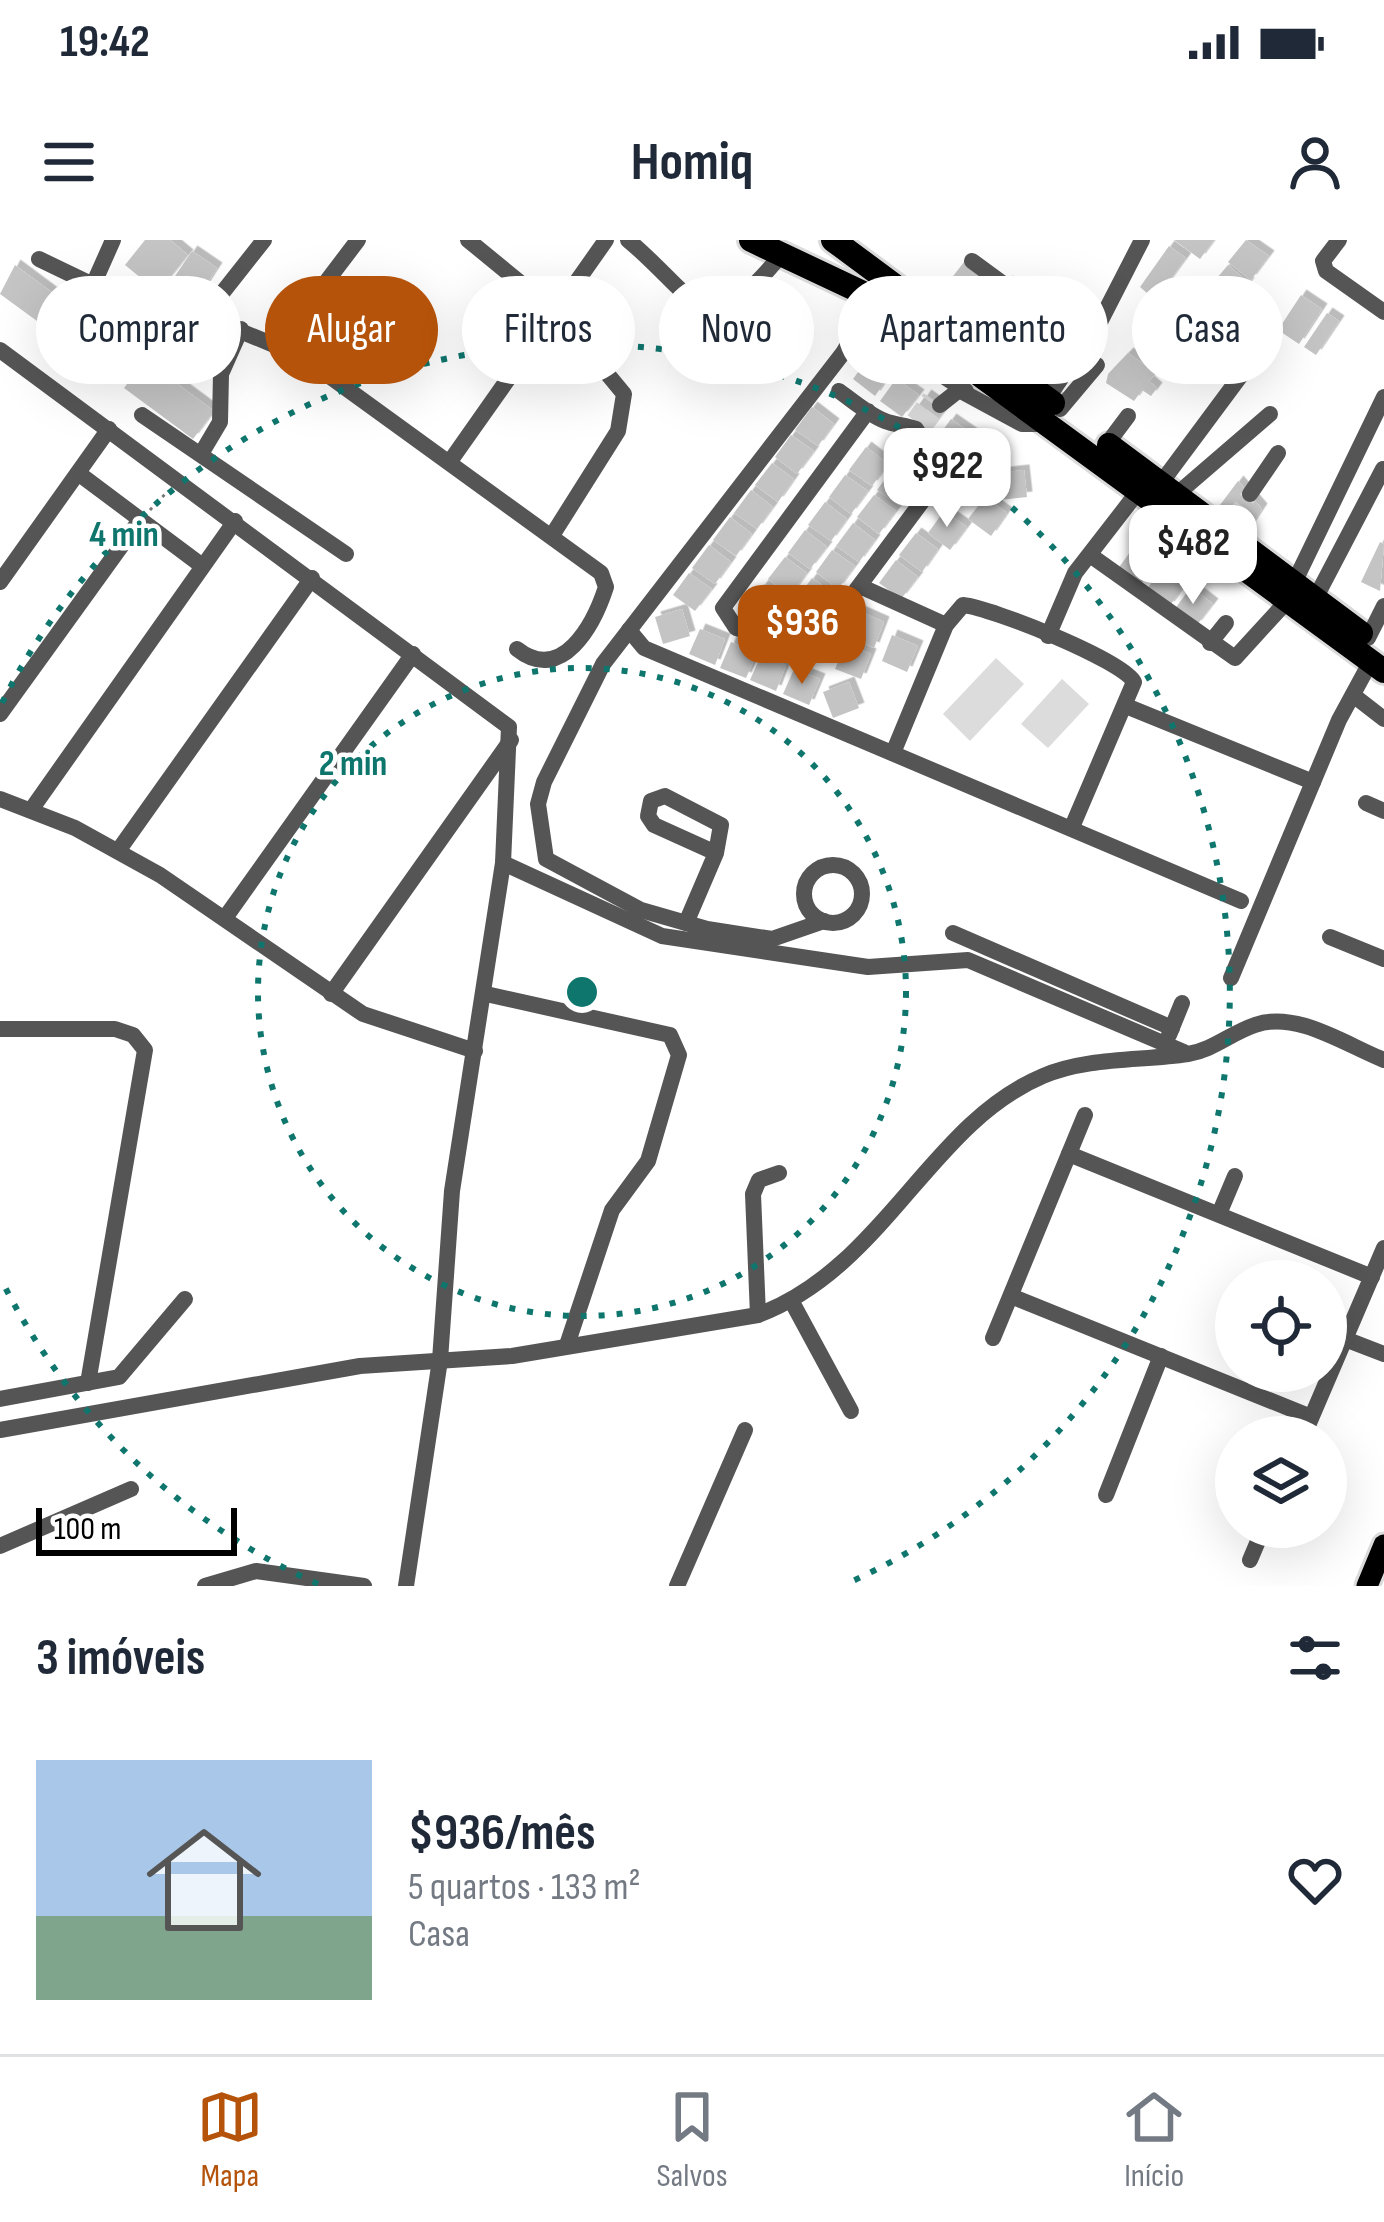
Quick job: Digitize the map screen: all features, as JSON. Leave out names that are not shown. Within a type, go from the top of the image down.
[{"type":"highway","points":[[752,240],[838,282]]},
{"type":"highway","points":[[833,240],[883,276]]},
{"type":"highway","points":[[1013,384],[1107,444],[1159,489],[1229,525],[1291,591],[1315,599],[1378,646]]},
{"type":"highway","points":[[1024,384],[1291,591],[1378,646]]},
{"type":"main road","points":[[1366,1586],[1384,1545]]},
{"type":"street","points":[[97,276],[113,240]]},
{"type":"street","points":[[236,276],[264,240]]},
{"type":"street","points":[[331,276],[358,240]]},
{"type":"street","points":[[468,240],[512,276]]},
{"type":"street","points":[[581,276],[606,240]]},
{"type":"street","points":[[628,240],[690,301],[709,310],[725,310],[741,301],[782,254]]},
{"type":"street","points":[[1058,412],[1142,240]]},
{"type":"street","points":[[1339,240],[1323,261],[1326,271],[1384,312]]},
{"type":"street","points":[[39,259],[74,276]]},
{"type":"street","points":[[972,261],[992,276]]},
{"type":"street","points":[[241,329],[265,338]]},
{"type":"street","points":[[0,350],[501,718],[512,739],[503,863],[452,1191],[440,1360],[406,1586]]},
{"type":"street","points":[[824,921],[772,939],[686,923],[614,898],[556,866],[542,848],[538,804],[544,782],[603,664],[838,355]]},
{"type":"street","points":[[201,454],[220,422],[221,384]]},
{"type":"street","points":[[338,384],[451,460],[601,573],[606,586],[597,614],[565,653],[548,661],[531,659],[518,649]]},
{"type":"street","points":[[451,460],[505,384]]},
{"type":"street","points":[[553,534],[625,413],[617,384]]},
{"type":"street","points":[[938,384],[935,401],[951,392],[966,392]]},
{"type":"street","points":[[955,384],[1022,424],[1058,412],[1089,388]]},
{"type":"street","points":[[1058,412],[1081,384]]},
{"type":"street","points":[[1159,489],[1235,384]]},
{"type":"street","points":[[839,391],[889,423],[917,426],[944,472],[810,652],[736,628],[723,608],[868,411]]},
{"type":"street","points":[[1090,555],[1226,656],[1244,655],[1291,591],[1384,398]]},
{"type":"street","points":[[1048,636],[1075,573],[1090,555],[1159,489],[1270,414]]},
{"type":"street","points":[[142,415],[346,554]]},
{"type":"street","points":[[1107,444],[1128,416]]},
{"type":"street","points":[[0,582],[109,429]]},
{"type":"street","points":[[1250,494],[1278,453]]},
{"type":"street","points":[[1315,599],[1383,470]]},
{"type":"street","points":[[78,473],[201,565]]},
{"type":"street","points":[[0,714],[140,520]]},
{"type":"street","points":[[31,810],[235,521]]},
{"type":"street","points":[[118,851],[312,578]]},
{"type":"street","points":[[862,587],[946,625]]},
{"type":"street","points":[[892,753],[946,625],[963,605],[1048,636],[1129,674],[1134,682],[1072,827]]},
{"type":"street","points":[[1231,978],[1313,782],[1378,646],[1384,606]]},
{"type":"street","points":[[1210,643],[1226,622]]},
{"type":"street","points":[[629,630],[644,648],[1241,901]]},
{"type":"street","points":[[225,918],[413,654]]},
{"type":"street","points":[[1352,695],[1384,719]]},
{"type":"street","points":[[1126,706],[1313,782]]},
{"type":"street","points":[[331,994],[512,739]]},
{"type":"street","points":[[482,782],[508,795]]},
{"type":"street","points":[[0,799],[118,851],[225,918],[331,994],[400,1029],[475,1051]]},
{"type":"street","points":[[686,923],[716,853]]},
{"type":"street","points":[[503,863],[662,937],[868,967],[968,960],[1168,1036]]},
{"type":"street","points":[[952,933],[1168,1036],[1188,1054]]},
{"type":"street","points":[[1330,937],[1384,959]]},
{"type":"street","points":[[486,994],[670,1035],[678,1043],[679,1055],[648,1162],[612,1210],[567,1346]]},
{"type":"street","points":[[1168,1036],[1182,1003]]},
{"type":"street","points":[[0,1430],[360,1366],[470,1361],[708,1327],[758,1315],[793,1302],[862,1249],[959,1139],[1033,1080],[1068,1068],[1188,1054],[1280,1019],[1384,1060]]},
{"type":"street","points":[[0,1029],[115,1029],[133,1035],[145,1050],[88,1383]]},
{"type":"street","points":[[993,1338],[1085,1115]]},
{"type":"street","points":[[1070,1154],[1372,1276]]},
{"type":"street","points":[[758,1315],[752,1194],[758,1180],[778,1173]]},
{"type":"street","points":[[1219,1214],[1235,1176]]},
{"type":"street","points":[[1347,1334],[1384,1248]]},
{"type":"street","points":[[1011,1296],[1309,1416]]},
{"type":"street","points":[[0,1399],[126,1371],[185,1299]]},
{"type":"street","points":[[793,1302],[851,1412]]},
{"type":"street","points":[[1347,1340],[1384,1354]]},
{"type":"street","points":[[1106,1495],[1161,1356]]},
{"type":"street","points":[[677,1586],[745,1430]]},
{"type":"street","points":[[0,1546],[131,1489]]},
{"type":"street","points":[[1250,1559],[1255,1548]]},
{"type":"street","points":[[206,1586],[256,1571],[364,1586]]},
{"type":"path","points":[[140,520],[178,480]]},
{"type":"shaded area","points":[[996,658],[1024,684],[970,741],[943,714]]},
{"type":"shaded area","points":[[1062,679],[1089,704],[1048,748],[1021,724]]},
{"type":"building","points":[[145,240],[170,240],[188,255],[171,276],[138,276],[125,265]]},
{"type":"building","points":[[1174,240],[1214,240],[1200,259]]},
{"type":"building","points":[[1246,240],[1269,256],[1254,276],[1246,276],[1228,262]]},
{"type":"building","points":[[1169,246],[1186,258],[1173,276],[1148,276]]},
{"type":"building","points":[[192,251],[217,268],[212,276],[175,276]]},
{"type":"building","points":[[964,262],[983,276],[953,276]]},
{"type":"building","points":[[15,265],[36,281],[36,320],[0,294]]},
{"type":"building","points":[[1228,265],[1241,276],[1219,276]]},
{"type":"building","points":[[1301,295],[1322,309],[1299,344],[1283,333],[1283,322]]},
{"type":"building","points":[[1327,313],[1339,321],[1316,355],[1304,347]]},
{"type":"building","points":[[1128,353],[1132,356],[1132,384],[1157,388],[1151,396],[1142,390],[1134,401],[1108,384],[1108,374]]},
{"type":"building","points":[[127,384],[177,384],[214,411],[193,439],[124,388]]},
{"type":"building","points":[[859,384],[883,384],[875,396]]},
{"type":"building","points":[[892,384],[903,384],[919,395],[902,417],[880,401]]},
{"type":"building","points":[[926,395],[946,409],[929,431],[910,417]]},
{"type":"building","points":[[812,407],[834,424],[818,446],[795,430]]},
{"type":"building","points":[[951,419],[974,435],[957,458],[935,441]]},
{"type":"building","points":[[791,435],[814,451],[797,474],[775,457]]},
{"type":"building","points":[[979,438],[1002,454],[985,477],[963,460]]},
{"type":"building","points":[[866,447],[888,464],[872,486],[849,470]]},
{"type":"building","points":[[772,463],[794,479],[778,502],[755,485]]},
{"type":"building","points":[[894,467],[916,484],[900,506],[877,490]]},
{"type":"building","points":[[1024,470],[1027,497],[999,500],[996,473]]},
{"type":"building","points":[[845,475],[868,491],[851,514],[829,497]]},
{"type":"building","points":[[1238,481],[1262,509],[1250,527],[1220,505]]},
{"type":"building","points":[[751,490],[773,507],[757,529],[734,513]]},
{"type":"building","points":[[874,495],[896,511],[879,534],[857,517]]},
{"type":"building","points":[[985,497],[1007,513],[991,536],[968,519]]},
{"type":"building","points":[[825,502],[847,519],[831,541],[808,525]]},
{"type":"building","points":[[944,511],[967,527],[950,550],[928,533]]},
{"type":"building","points":[[730,517],[752,534],[736,556],[713,540]]},
{"type":"building","points":[[853,523],[875,540],[859,562],[836,546]]},
{"type":"building","points":[[805,530],[827,547],[810,569],[788,553]]},
{"type":"building","points":[[916,533],[938,549],[922,572],[899,555]]},
{"type":"building","points":[[1380,542],[1384,544],[1380,591],[1361,582]]},
{"type":"building","points":[[709,545],[731,562],[715,584],[692,568]]},
{"type":"building","points":[[1133,548],[1156,564],[1139,587],[1117,570]]},
{"type":"building","points":[[832,550],[855,566],[838,589],[816,572]]},
{"type":"building","points":[[785,557],[807,573],[790,596],[768,579]]},
{"type":"building","points":[[896,560],[918,577],[901,599],[879,583]]},
{"type":"building","points":[[1163,568],[1185,584],[1169,607],[1146,590]]},
{"type":"building","points":[[689,573],[712,589],[695,611],[673,595]]},
{"type":"building","points":[[812,578],[835,594],[818,617],[796,600]]},
{"type":"building","points":[[764,584],[786,601],[770,623],[747,607]]},
{"type":"building","points":[[1191,587],[1213,604],[1196,626],[1174,610]]},
{"type":"building","points":[[792,605],[814,621],[798,644],[775,627]]},
{"type":"building","points":[[682,609],[690,636],[663,644],[655,617]]},
{"type":"building","points":[[859,611],[884,622],[874,648],[848,637]]},
{"type":"building","points":[[700,629],[725,639],[715,665],[689,654]]},
{"type":"building","points":[[892,635],[918,646],[907,672],[882,661]]},
{"type":"building","points":[[731,642],[757,653],[746,678],[720,668]]},
{"type":"building","points":[[846,643],[871,654],[861,679],[835,669]]},
{"type":"building","points":[[761,655],[786,665],[776,691],[750,680]]},
{"type":"building","points":[[794,669],[820,679],[809,705],[783,694]]},
{"type":"building","points":[[849,682],[859,708],[833,718],[823,692]]},
{"type":"tunnel","points":[[914,420],[930,398]]},
{"type":"tunnel","points":[[924,427],[940,405]]},
{"type":"tunnel","points":[[1233,519],[1250,494]]}]
